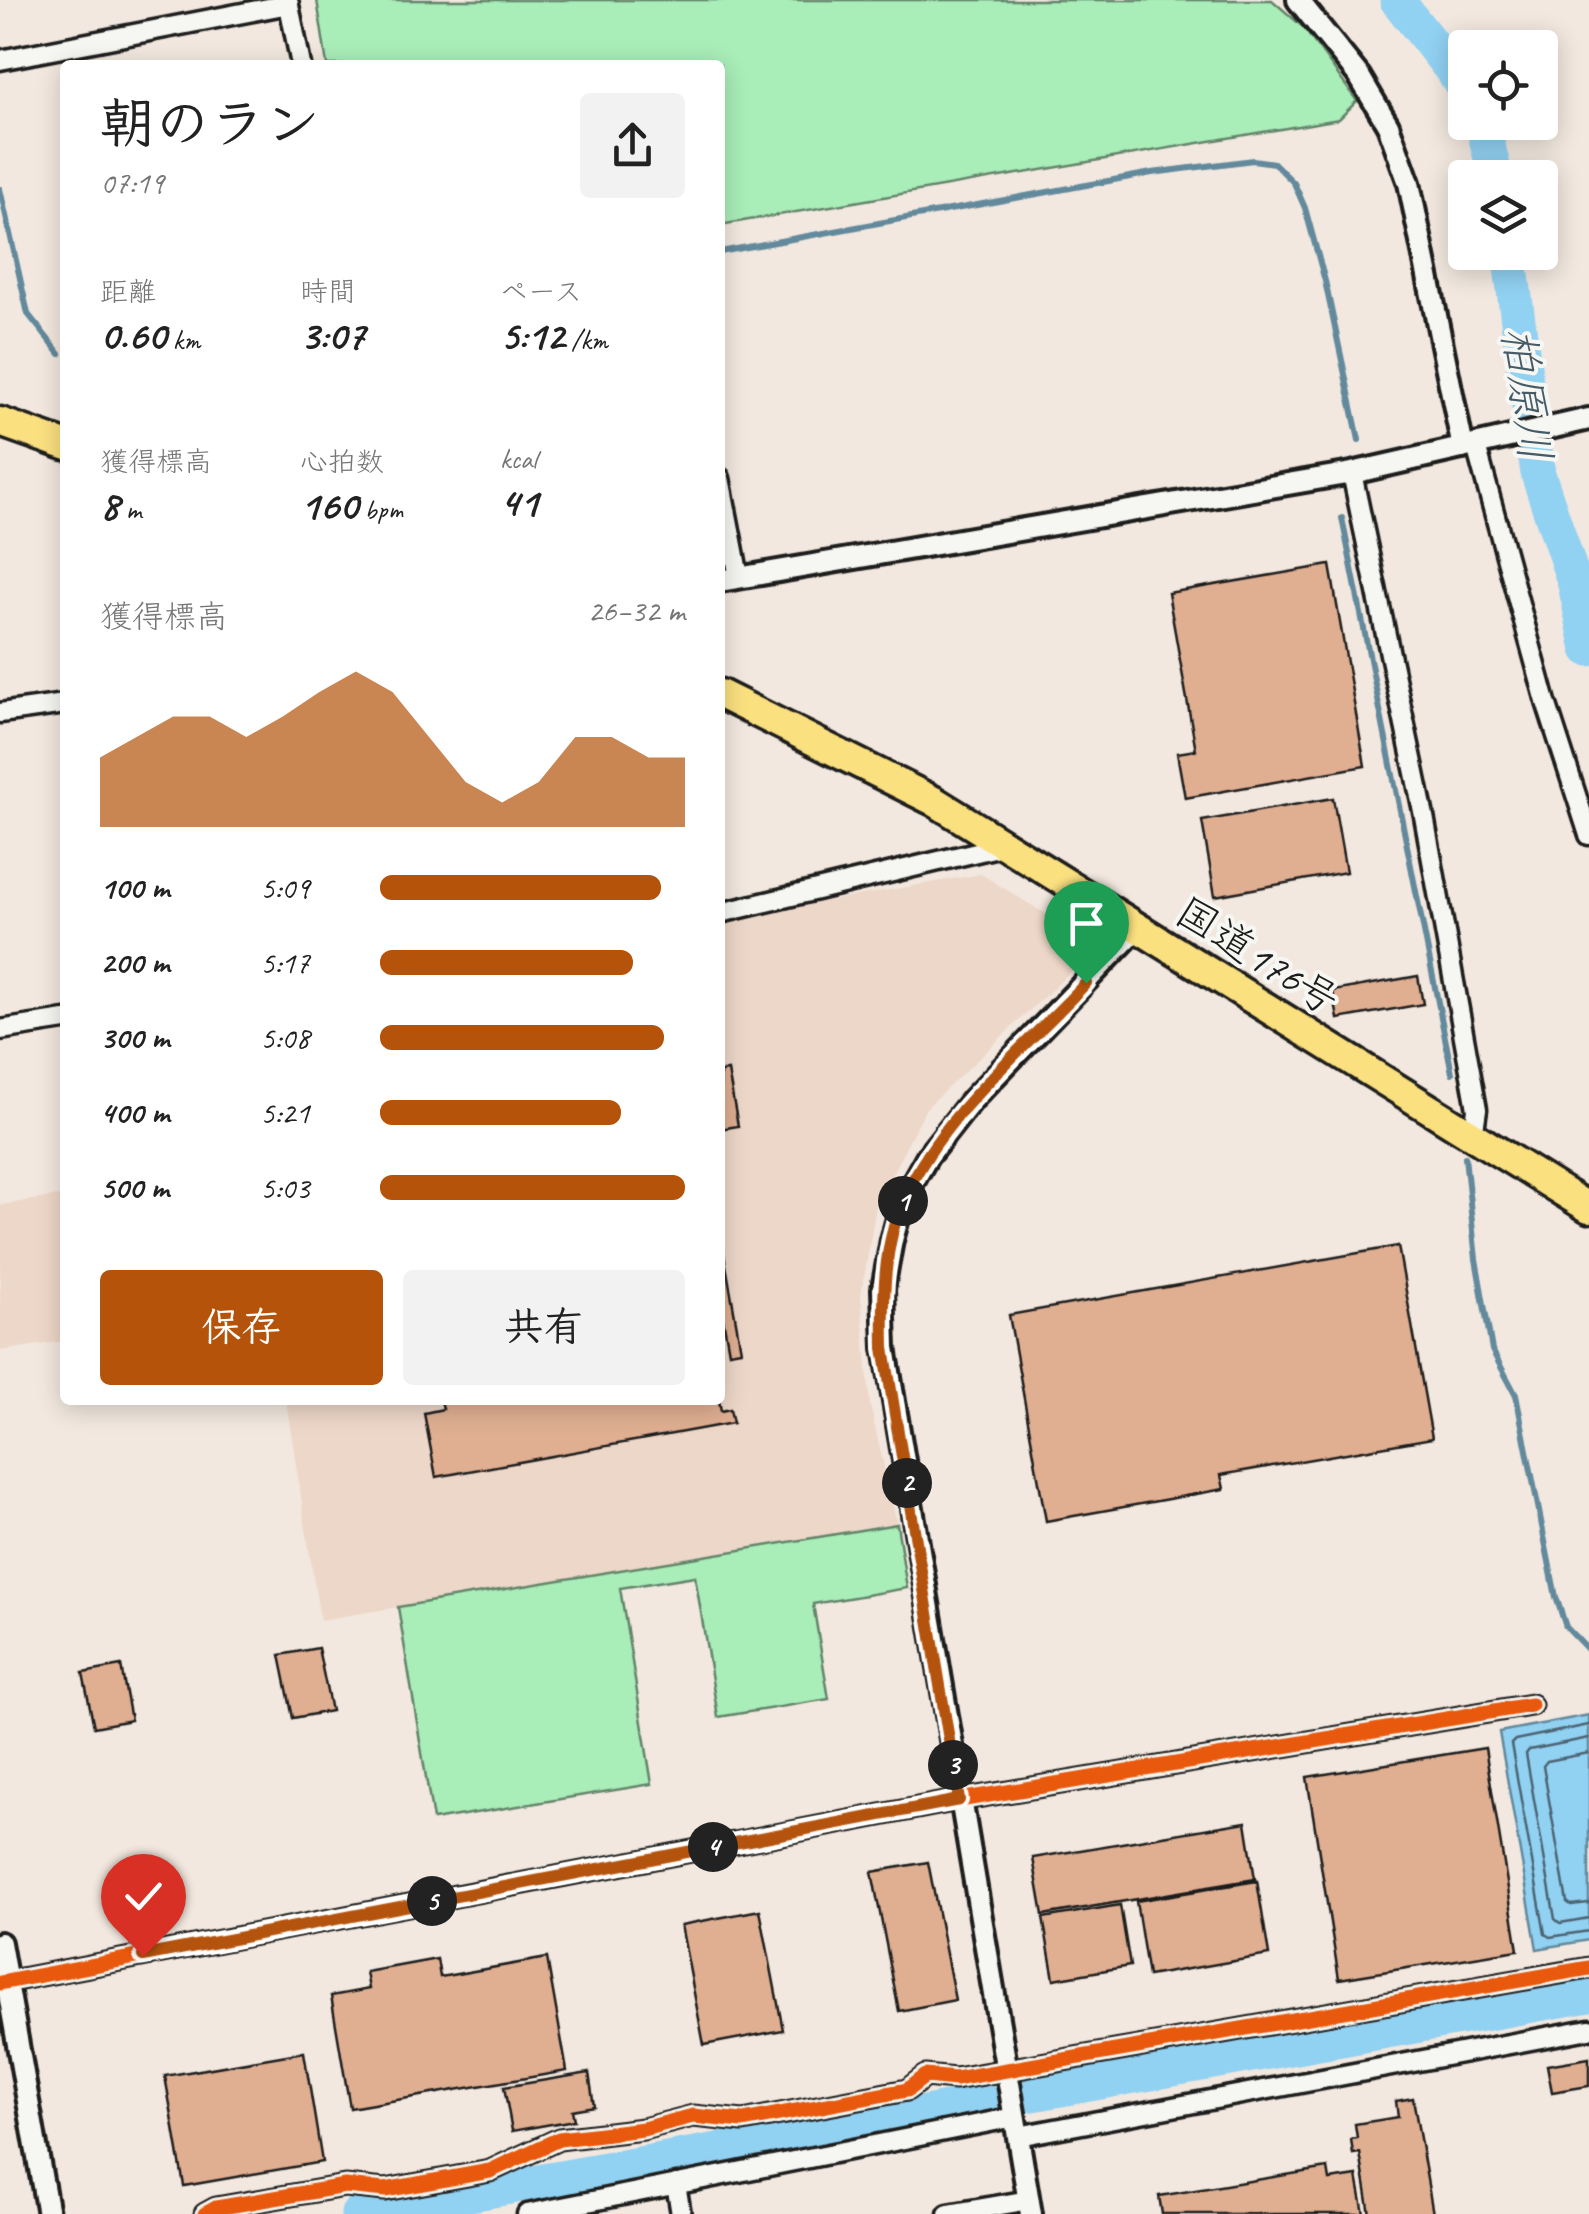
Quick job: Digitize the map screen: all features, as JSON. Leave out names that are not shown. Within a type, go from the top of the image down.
[{"type":"highway","points":[[0,422],[60,443]]},
{"type":"highway","name":"国道176号","points":[[725,696],[934,801],[1589,1208]]},
{"type":"street","points":[[1298,0],[1358,76],[1388,125],[1409,183],[1470,447],[1589,835]]},
{"type":"street","points":[[0,60],[288,2],[300,60]]},
{"type":"street","points":[[725,528],[730,579],[1352,473],[1589,419]]},
{"type":"street","points":[[1352,473],[1424,816],[1477,1109],[1473,1136]]},
{"type":"street","points":[[0,714],[60,705]]},
{"type":"street","points":[[725,912],[1006,845]]},
{"type":"street","points":[[951,2214],[1030,2207],[884,1348],[883,1290],[903,1200],[927,1157],[972,1100],[1138,928]]},
{"type":"street","points":[[0,1030],[60,1021]]},
{"type":"street","points":[[4,1983],[959,1800],[1531,1706]]},
{"type":"street","points":[[0,1943],[4,1983],[48,2214]]},
{"type":"street","points":[[205,2214],[216,2208],[345,2186],[385,2190],[490,2171],[558,2139],[643,2129],[693,2116],[743,2121],[906,2090],[925,2076],[1008,2076],[1589,1968]]},
{"type":"street","points":[[527,2214],[676,2184],[1589,2029]]},
{"type":"street","points":[[676,2184],[680,2214]]},
{"type":"shaded area","points":[[981,874],[1078,934],[1083,960],[926,1108],[876,1205],[861,1296],[870,1405],[897,1524],[320,1620],[287,1405],[725,1405],[725,919]]},
{"type":"shaded area","points":[[60,1196],[60,1342],[0,1351],[0,1205]]},
{"type":"green space","points":[[317,0],[1272,0],[1303,27],[1357,101],[1339,119],[725,224],[725,60],[326,60]]},
{"type":"green space","points":[[897,1524],[907,1588],[813,1604],[829,1699],[718,1717],[695,1576],[620,1588],[652,1784],[433,1820],[398,1607]]},
{"type":"water","points":[[1589,1715],[1589,1940],[1537,1949],[1499,1732]]},
{"type":"building","points":[[1330,565],[1365,766],[1185,798],[1177,753],[1196,750],[1168,593]]},
{"type":"building","points":[[1333,798],[1346,872],[1215,896],[1202,821]]},
{"type":"building","points":[[1418,976],[1423,1004],[1338,1019],[1333,991]]},
{"type":"building","points":[[728,1071],[738,1126],[725,1128]]},
{"type":"building","points":[[1398,1246],[1432,1438],[1221,1475],[1224,1489],[1046,1521],[1009,1315]]},
{"type":"building","points":[[725,1259],[741,1350],[729,1352],[725,1329]]},
{"type":"building","points":[[442,1405],[720,1405],[721,1411],[730,1409],[733,1423],[436,1477],[424,1413],[443,1409]]},
{"type":"building","points":[[318,1648],[331,1711],[293,1718],[280,1655]]},
{"type":"building","points":[[121,1666],[131,1720],[94,1727],[83,1673]]},
{"type":"building","points":[[1485,1748],[1518,1950],[1339,1979],[1307,1777]]},
{"type":"building","points":[[1246,1822],[1255,1879],[1043,1915],[1033,1858]]},
{"type":"building","points":[[928,1862],[955,2000],[899,2011],[872,1872]]},
{"type":"building","points":[[1257,1881],[1269,1955],[1148,1976],[1136,1901]]},
{"type":"building","points":[[1120,1905],[1130,1966],[1054,1979],[1043,1918]]},
{"type":"building","points":[[760,1910],[783,2030],[704,2045],[681,1925]]},
{"type":"building","points":[[547,1958],[567,2071],[350,2108],[331,1996],[369,1989],[366,1972],[437,1959],[440,1977]]},
{"type":"building","points":[[304,2052],[322,2162],[184,2186],[165,2076]]},
{"type":"building","points":[[1589,2058],[1589,2086],[1552,2092],[1547,2065]]},
{"type":"building","points":[[589,2073],[594,2106],[572,2110],[574,2120],[512,2131],[504,2087]]},
{"type":"building","points":[[1413,2098],[1433,2214],[1370,2214],[1360,2153],[1353,2154],[1355,2124],[1398,2117],[1396,2101]]},
{"type":"building","points":[[1328,2168],[1330,2180],[1357,2176],[1364,2214],[1162,2214],[1159,2196]]},
{"type":"waterway","name":"柏原川","points":[[1397,0],[1448,65]]},
{"type":"waterway","name":"柏原川","points":[[1486,140],[1492,160]]},
{"type":"waterway","points":[[725,251],[1152,173],[1253,160],[1274,163],[1294,183],[1305,208],[1359,440]]},
{"type":"waterway","points":[[0,189],[28,314],[60,354]]},
{"type":"waterway","name":"柏原川","points":[[1511,270],[1538,474],[1575,584],[1589,649]]},
{"type":"waterway","points":[[1342,518],[1452,1073]]},
{"type":"waterway","points":[[1465,1157],[1476,1259],[1492,1350],[1516,1395],[1556,1597],[1566,1627],[1589,1651]]},
{"type":"waterway","points":[[358,2214],[1589,1995]]},
{"type":"cycle path","points":[[0,1983],[959,1800],[1531,1705]]},
{"type":"cycle path","points":[[205,2214],[216,2208],[345,2186],[385,2190],[490,2171],[559,2139],[643,2129],[693,2116],[743,2121],[907,2090],[925,2076],[955,2079],[1589,1968]]},
{"type":"route","points":[[143,1956],[959,1800],[884,1348],[883,1290],[903,1200],[927,1157],[972,1100],[1086,983]]}]
